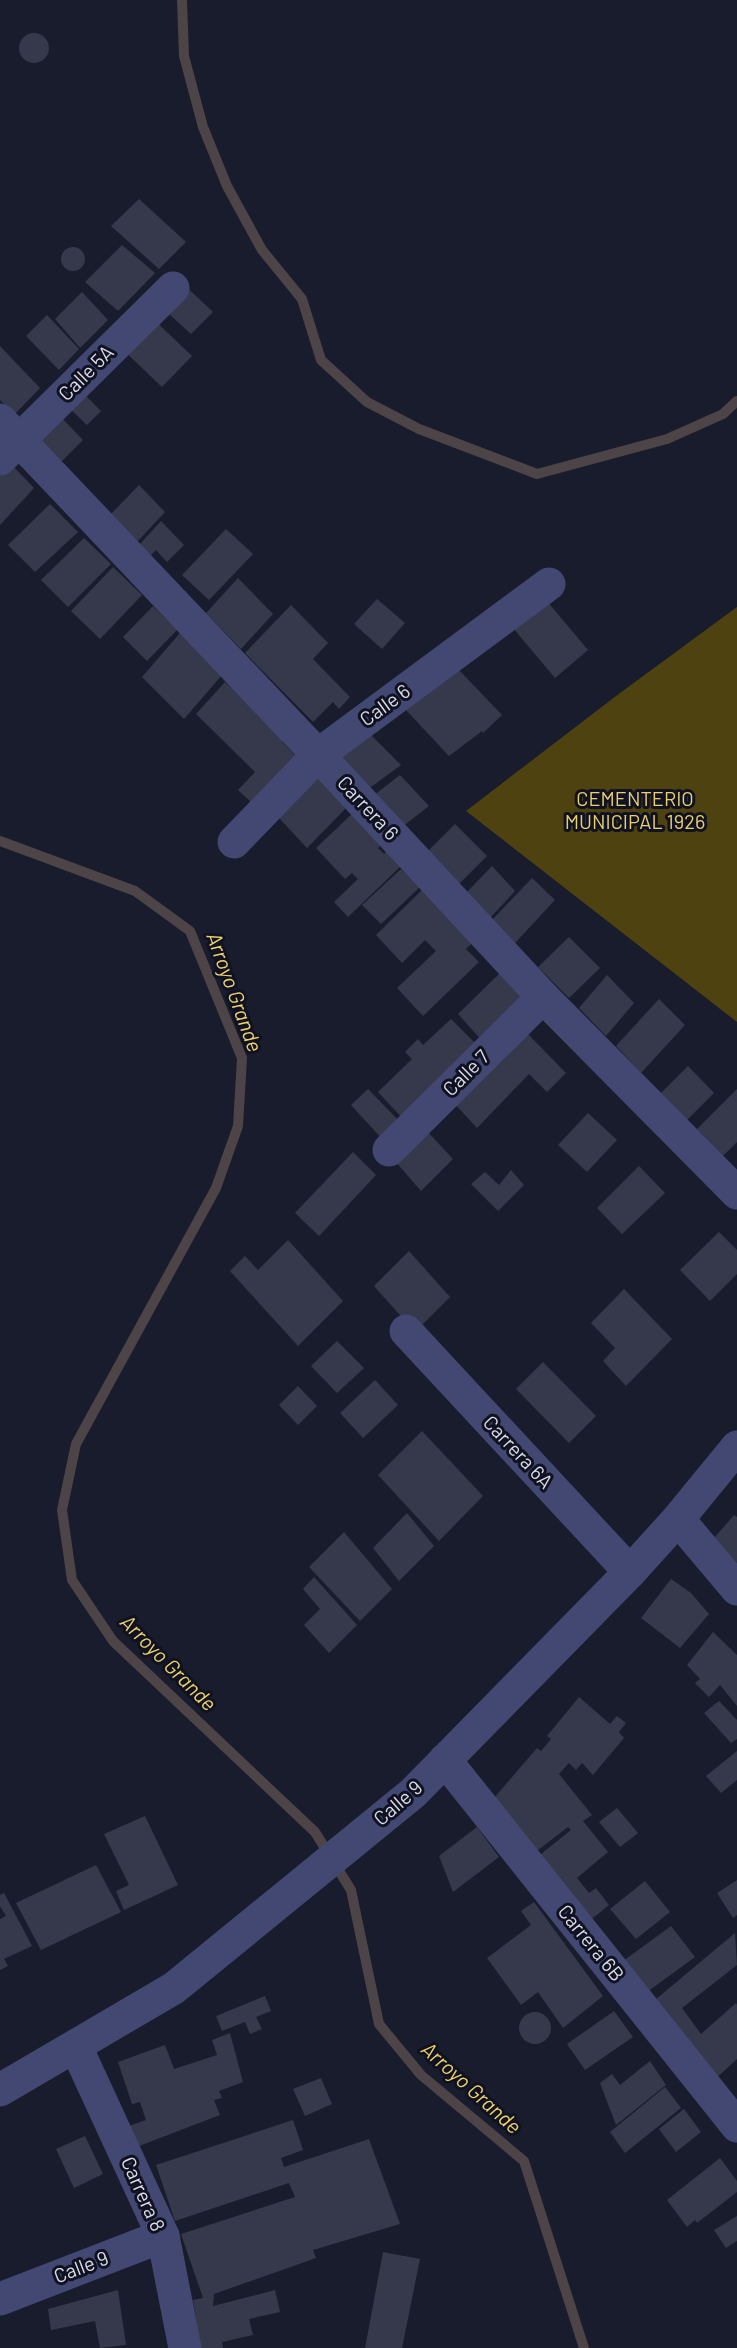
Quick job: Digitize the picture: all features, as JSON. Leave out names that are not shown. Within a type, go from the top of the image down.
[{"type":"street","name":"Calle 5A","points":[[6,440],[173,288]]},
{"type":"street","name":"Carrera 6","points":[[6,440],[318,755],[543,997],[737,1193]]},
{"type":"street","name":"Calle 6","points":[[234,842],[318,755],[549,584]]},
{"type":"street","name":"Calle 7","points":[[389,1150],[543,997]]},
{"type":"street","name":"Carrera 6A","points":[[406,1331],[630,1572]]},
{"type":"street","name":"Calle 9","points":[[0,2090],[174,1988],[413,1792],[630,1572],[678,1520],[737,1447]]},
{"type":"street","points":[[678,1520],[737,1589]]},
{"type":"street","name":"Carrera 6B","points":[[446,1760],[737,2126]]},
{"type":"street","name":"Carrera 8","points":[[76,2047],[163,2235],[185,2348]]},
{"type":"street","name":"Calle 9","points":[[0,2299],[163,2235]]},
{"type":"green space","name":"CEMENTERIO MUNICIPAL 1926","points":[[737,607],[737,1022],[466,811]]},
{"type":"building","points":[[34,33],[40,34],[48,42],[48,54],[40,62],[34,63],[28,62],[20,54],[19,48],[20,42],[28,34]]},
{"type":"building","points":[[139,199],[186,242],[159,269],[111,226]]},
{"type":"building","points":[[122,245],[155,273],[118,311],[85,282]]},
{"type":"building","points":[[73,247],[82,250],[85,259],[82,268],[73,271],[64,268],[61,259],[64,250]]},
{"type":"building","points":[[180,281],[213,312],[191,334],[158,304]]},
{"type":"building","points":[[82,292],[108,320],[80,348],[55,319]]},
{"type":"building","points":[[47,315],[79,349],[59,370],[26,336]]},
{"type":"building","points":[[149,315],[192,356],[162,387],[118,345]]},
{"type":"building","points":[[0,346],[40,388],[14,415],[0,400]]},
{"type":"building","points":[[82,392],[101,411],[87,425],[67,406]]},
{"type":"building","points":[[53,409],[83,440],[60,463],[30,432]]},
{"type":"building","points":[[8,461],[34,488],[0,525],[0,469]]},
{"type":"building","points":[[139,485],[165,512],[137,542],[110,515]]},
{"type":"building","points":[[50,504],[78,532],[35,572],[8,545]]},
{"type":"building","points":[[161,521],[184,545],[167,562],[156,550],[150,556],[139,545]]},
{"type":"building","points":[[226,529],[253,554],[209,600],[182,575]]},
{"type":"building","points":[[84,538],[111,564],[68,607],[41,580]]},
{"type":"building","points":[[113,567],[142,595],[100,639],[71,611]]},
{"type":"building","points":[[238,578],[273,614],[241,649],[206,613]]},
{"type":"building","points":[[377,599],[405,623],[382,649],[354,624]]},
{"type":"building","points":[[546,600],[588,650],[555,678],[513,628]]},
{"type":"building","points":[[291,605],[328,643],[313,659],[350,697],[339,709],[333,702],[313,722],[245,653]]},
{"type":"building","points":[[153,606],[177,630],[147,661],[123,637]]},
{"type":"building","points":[[180,633],[222,675],[184,719],[142,677]]},
{"type":"building","points":[[459,670],[502,715],[483,733],[482,731],[449,756],[406,710]]},
{"type":"building","points":[[225,682],[285,738],[282,742],[297,757],[254,805],[238,790],[255,772],[196,714]]},
{"type":"building","points":[[371,735],[401,765],[367,790],[338,759]]},
{"type":"building","points":[[318,775],[348,806],[307,848],[278,817]]},
{"type":"building","points":[[400,775],[429,806],[402,827],[373,796]]},
{"type":"building","points":[[354,812],[383,843],[378,848],[384,854],[389,849],[403,864],[348,917],[334,902],[358,879],[352,873],[345,879],[316,848]]},
{"type":"building","points":[[455,824],[487,856],[458,885],[427,852]]},
{"type":"building","points":[[492,866],[515,891],[490,918],[466,893]]},
{"type":"building","points":[[401,869],[420,887],[381,924],[362,905]]},
{"type":"building","points":[[532,878],[555,900],[515,943],[492,920]]},
{"type":"building","points":[[425,887],[475,940],[466,949],[479,962],[423,1016],[397,988],[436,951],[425,940],[402,963],[376,935]]},
{"type":"building","points":[[569,937],[600,968],[569,998],[538,967]]},
{"type":"building","points":[[503,970],[531,1000],[485,1044],[458,1014]]},
{"type":"building","points":[[607,975],[634,1003],[606,1036],[579,1008]]},
{"type":"building","points":[[659,999],[685,1025],[641,1073],[616,1046]]},
{"type":"building","points":[[451,1019],[481,1049],[405,1121],[378,1092],[412,1059],[405,1052],[418,1039],[423,1045]]},
{"type":"building","points":[[524,1030],[566,1073],[547,1092],[529,1074],[477,1128],[453,1102]]},
{"type":"building","points":[[688,1066],[714,1093],[687,1120],[661,1093]]},
{"type":"building","points":[[368,1089],[402,1124],[384,1141],[351,1105]]},
{"type":"building","points":[[737,1089],[737,1142],[723,1156],[697,1129]]},
{"type":"building","points":[[588,1113],[617,1140],[587,1172],[558,1145]]},
{"type":"building","points":[[426,1130],[453,1159],[421,1191],[395,1161]]},
{"type":"building","points":[[353,1152],[376,1175],[319,1236],[295,1213]]},
{"type":"building","points":[[639,1166],[665,1193],[622,1234],[597,1208]]},
{"type":"building","points":[[511,1170],[524,1185],[498,1211],[471,1184],[485,1172],[499,1185]]},
{"type":"building","points":[[719,1232],[737,1250],[737,1274],[710,1301],[680,1270]]},
{"type":"building","points":[[288,1240],[343,1301],[298,1346],[230,1271],[245,1256],[258,1270]]},
{"type":"building","points":[[409,1251],[450,1297],[415,1332],[374,1286]]},
{"type":"building","points":[[624,1289],[672,1339],[626,1386],[603,1361],[615,1348],[591,1323]]},
{"type":"building","points":[[337,1341],[364,1368],[337,1393],[311,1366]]},
{"type":"building","points":[[543,1362],[596,1416],[569,1443],[516,1389]]},
{"type":"building","points":[[375,1380],[398,1405],[363,1438],[340,1413]]},
{"type":"building","points":[[298,1386],[317,1406],[298,1425],[279,1405]]},
{"type":"building","points":[[422,1431],[483,1496],[439,1541],[378,1475]]},
{"type":"building","points":[[407,1513],[434,1546],[399,1581],[373,1548]]},
{"type":"building","points":[[734,1515],[737,1517],[737,1570],[709,1544]]},
{"type":"building","points":[[344,1532],[392,1589],[360,1621],[309,1567]]},
{"type":"building","points":[[314,1577],[357,1625],[329,1653],[304,1625],[320,1609],[303,1589]]},
{"type":"building","points":[[671,1579],[691,1593],[709,1614],[680,1648],[641,1618]]},
{"type":"building","points":[[713,1632],[737,1655],[737,1706],[720,1685],[709,1697],[695,1683],[700,1679],[687,1665]]},
{"type":"building","points":[[579,1697],[610,1724],[617,1716],[626,1723],[619,1732],[624,1738],[593,1775],[582,1763],[576,1770],[569,1763],[559,1774],[592,1815],[583,1821],[608,1852],[577,1878],[589,1893],[596,1888],[609,1905],[587,1923],[536,1858],[571,1830],[568,1827],[533,1854],[494,1798],[537,1748],[541,1751],[551,1739],[547,1736]]},
{"type":"building","points":[[719,1701],[737,1720],[737,1739],[731,1743],[704,1713]]},
{"type":"building","points":[[737,1751],[737,1780],[721,1793],[706,1776]]},
{"type":"building","points":[[617,1808],[638,1833],[620,1847],[599,1822]]},
{"type":"building","points":[[145,1816],[178,1885],[124,1910],[116,1891],[129,1885],[104,1834]]},
{"type":"building","points":[[477,1827],[499,1857],[453,1892],[439,1856]]},
{"type":"building","points":[[96,1865],[121,1912],[41,1950],[16,1903]]},
{"type":"building","points":[[737,1880],[737,1915],[733,1918],[717,1893]]},
{"type":"building","points":[[645,1881],[670,1912],[636,1939],[610,1909]]},
{"type":"building","points":[[4,1893],[32,1946],[4,1959],[8,1966],[0,1970],[0,1919],[6,1916],[0,1906],[0,1895]]},
{"type":"building","points":[[534,1902],[603,1996],[563,2028],[538,1992],[521,2005],[487,1958],[531,1925],[521,1911]]},
{"type":"building","points":[[671,1926],[695,1957],[643,1995],[619,1964]]},
{"type":"building","points":[[735,1933],[737,1965],[682,2008],[701,2034],[736,2003],[737,2005],[737,2059],[711,2083],[655,2000]]},
{"type":"building","points":[[265,1996],[271,2011],[256,2017],[262,2029],[250,2034],[245,2022],[222,2031],[216,2016]]},
{"type":"building","points":[[614,2011],[633,2037],[585,2070],[567,2044]]},
{"type":"building","points":[[535,2012],[547,2016],[551,2028],[547,2040],[535,2044],[523,2040],[519,2028],[523,2016]]},
{"type":"building","points":[[230,2033],[243,2082],[219,2091],[222,2098],[214,2100],[220,2115],[134,2148],[126,2127],[146,2120],[140,2102],[132,2104],[118,2062],[165,2045],[174,2069],[217,2055],[212,2040]]},
{"type":"building","points":[[650,2061],[666,2085],[616,2125],[600,2083],[612,2074],[620,2085]]},
{"type":"building","points":[[321,2078],[332,2104],[305,2116],[293,2089]]},
{"type":"building","points":[[665,2087],[681,2108],[625,2153],[610,2132]]},
{"type":"building","points":[[684,2109],[701,2132],[676,2152],[659,2129]]},
{"type":"building","points":[[293,2120],[303,2150],[281,2158],[284,2167],[369,2139],[400,2224],[313,2250],[316,2258],[214,2294],[213,2306],[275,2290],[280,2312],[249,2319],[253,2335],[222,2342],[223,2348],[201,2348],[193,2300],[203,2298],[181,2234],[295,2197],[289,2183],[175,2221],[156,2165]]},
{"type":"building","points":[[85,2136],[103,2174],[74,2188],[56,2149]]},
{"type":"building","points":[[720,2158],[737,2181],[737,2192],[697,2223],[695,2220],[687,2227],[667,2200]]},
{"type":"building","points":[[737,2216],[737,2241],[726,2248],[714,2230]]},
{"type":"building","points":[[383,2252],[420,2259],[402,2348],[365,2348]]},
{"type":"building","points":[[118,2290],[126,2345],[100,2348],[95,2321],[51,2330],[48,2309]]},
{"type":"waterway","points":[[182,0],[184,56],[203,127],[227,186],[262,250],[302,299],[321,360],[367,402],[419,429],[537,474],[667,439],[723,414],[737,401]]},
{"type":"waterway","name":"Arroyo Grande","points":[[0,841],[135,891],[190,931],[242,1058],[238,1126],[216,1188],[76,1444],[62,1510],[72,1580],[113,1641],[315,1832],[351,1890],[379,2024],[421,2075],[524,2161],[584,2348]]}]
